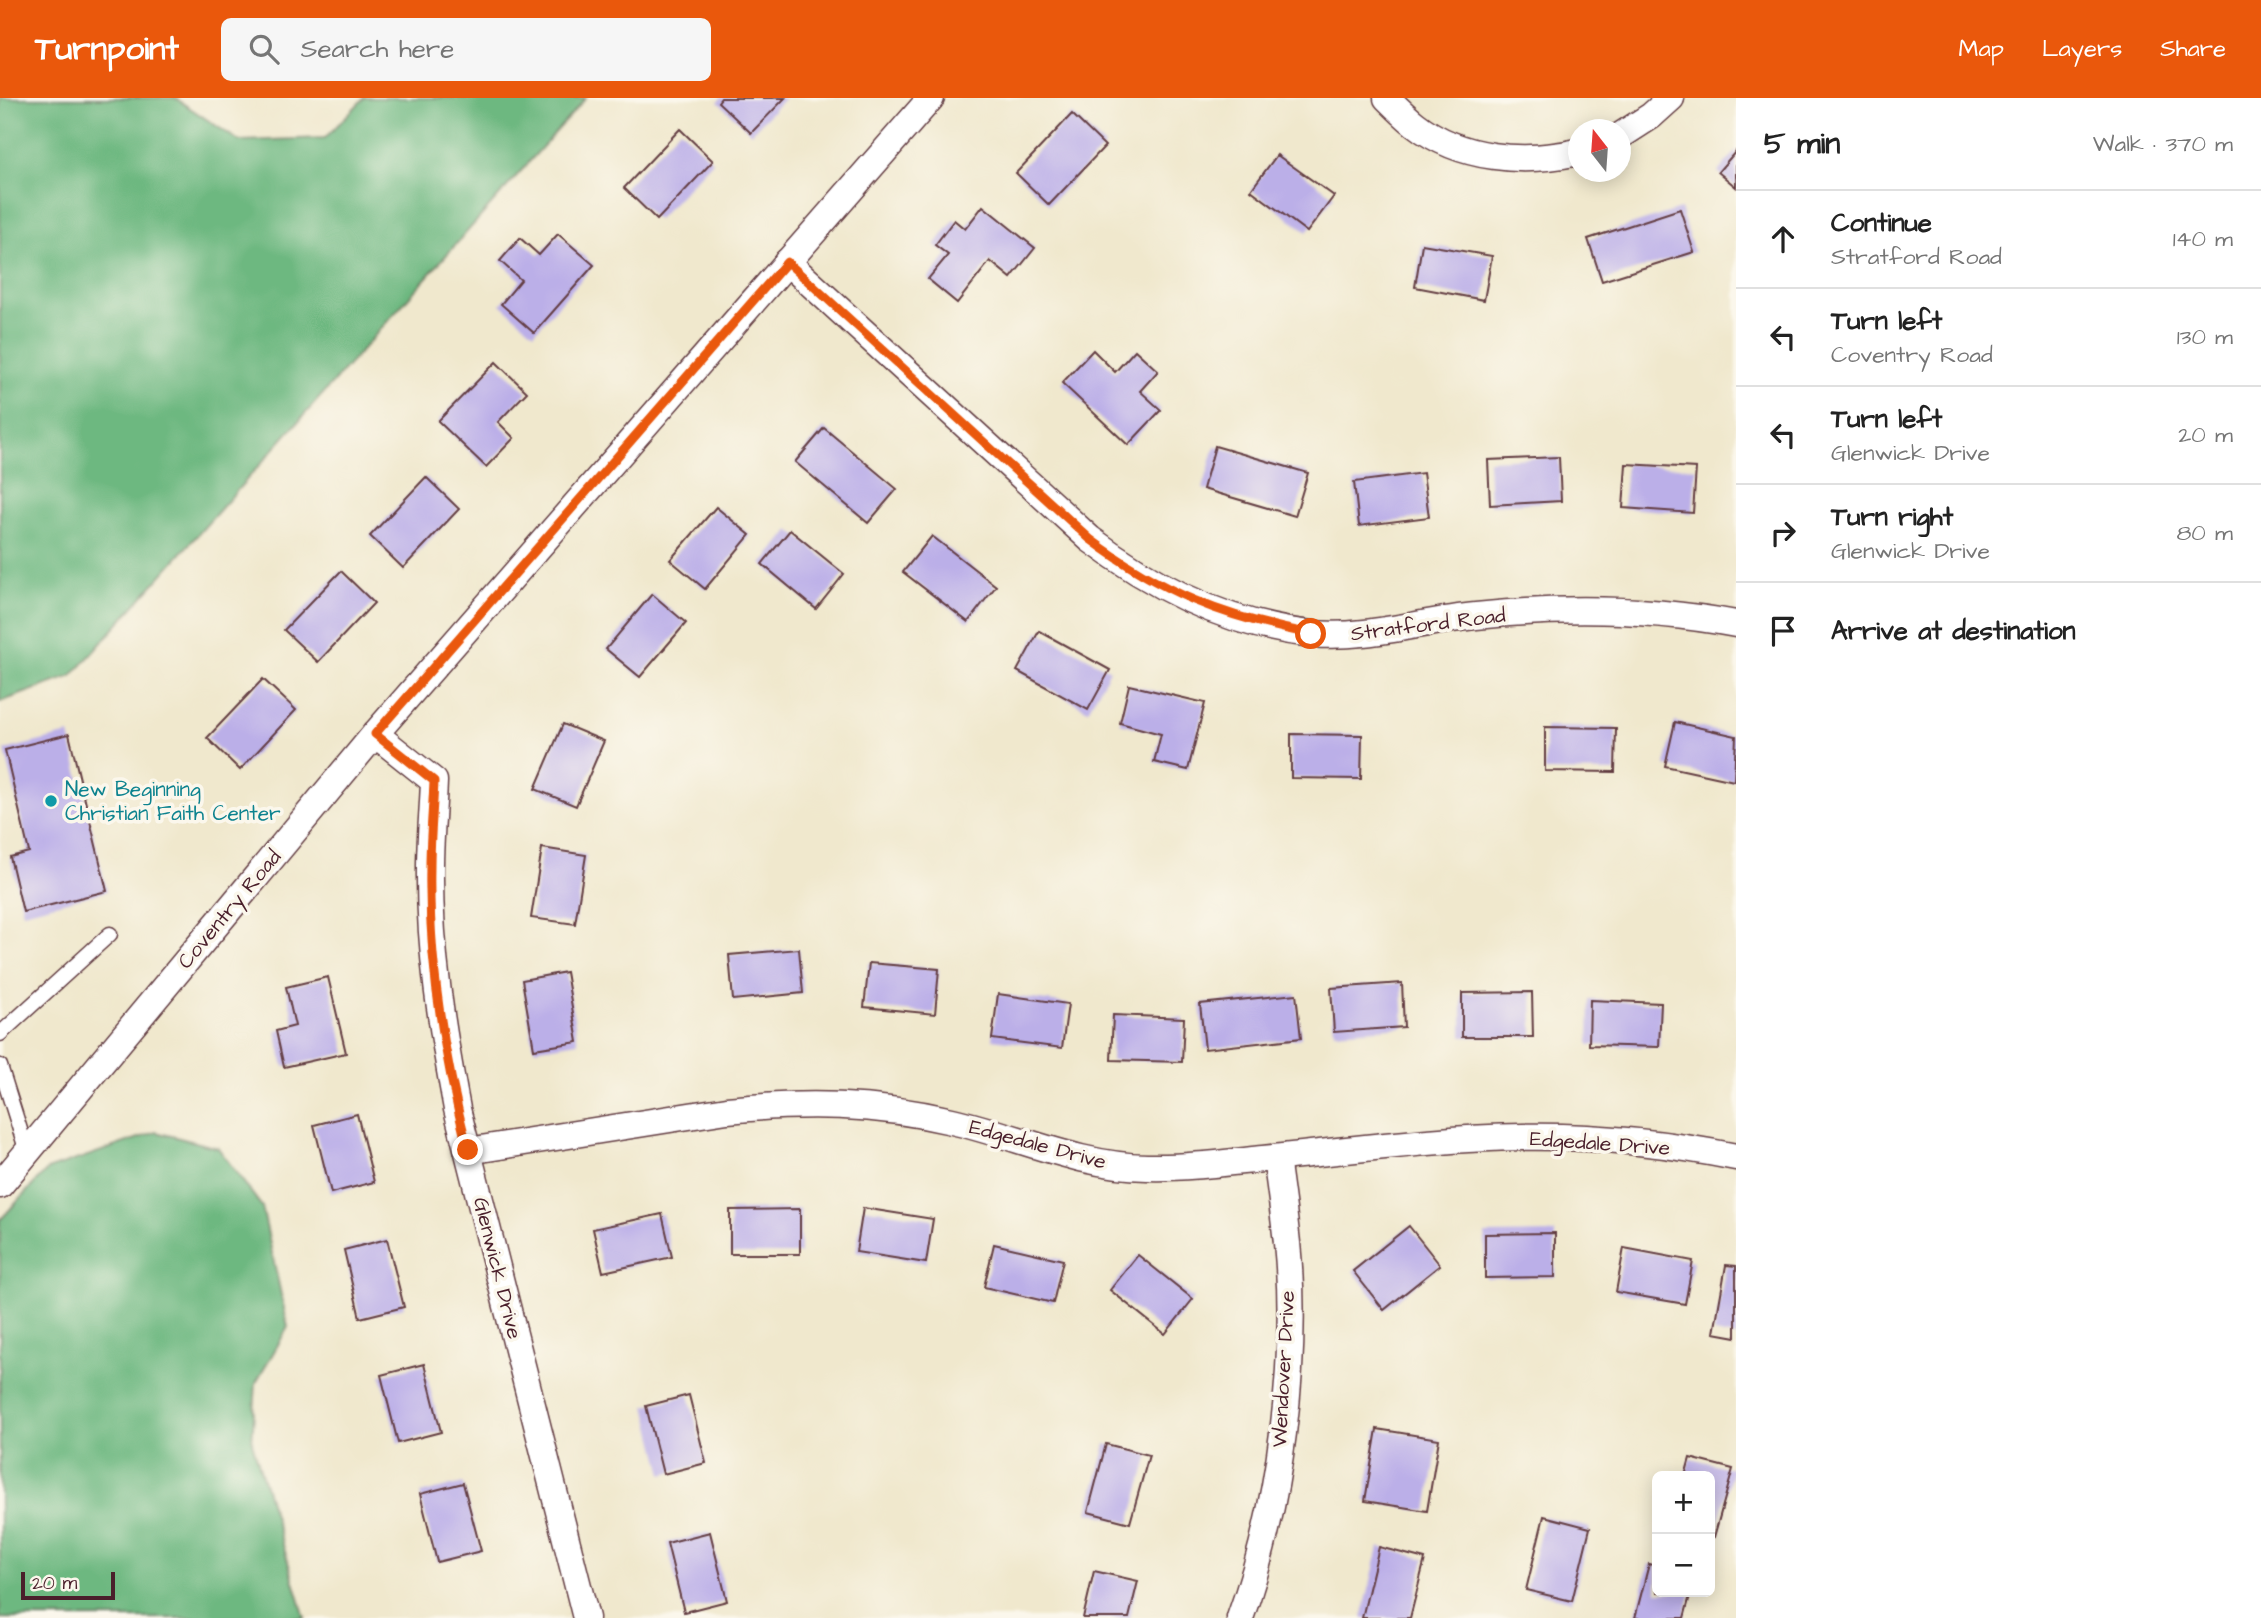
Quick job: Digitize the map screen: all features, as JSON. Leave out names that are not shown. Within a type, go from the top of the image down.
[{"type":"street","name":"Coventry Road","points":[[0,1185],[375,734],[931,98]]},
{"type":"street","points":[[1387,98],[1417,125],[1441,139],[1475,152],[1517,159],[1553,158],[1568,154]]},
{"type":"street","points":[[1631,129],[1671,98]]},
{"type":"street","name":"Stratford Road","points":[[787,262],[1090,539],[1118,561],[1168,590],[1214,610],[1262,625],[1311,634],[1347,635],[1475,616],[1554,610],[1633,612],[1736,624]]},
{"type":"street","name":"Glenwick Drive","points":[[375,734],[434,781],[430,867],[433,954],[444,1039],[468,1150],[586,1618]]},
{"type":"street","name":"Edgedale Drive","points":[[468,1150],[727,1110],[827,1104],[892,1110],[954,1121],[1060,1154],[1110,1164],[1146,1167],[1196,1166],[1469,1139],[1555,1138],[1634,1143],[1736,1157]]},
{"type":"street","name":"Wendover Drive","points":[[1240,1618],[1270,1509],[1285,1417],[1290,1331],[1287,1245],[1276,1158]]},
{"type":"lane","points":[[0,1034],[110,934]]},
{"type":"lane","points":[[0,1066],[27,1152]]},
{"type":"green space","points":[[0,98],[175,98],[239,141],[325,138],[364,98],[586,98],[72,676],[0,702]]},
{"type":"green space","points":[[156,1132],[218,1148],[262,1207],[288,1327],[256,1383],[252,1442],[305,1618],[0,1618],[0,1220],[47,1170]]},
{"type":"building","points":[[721,98],[785,98],[751,133],[718,102]]},
{"type":"building","points":[[1072,114],[1105,146],[1049,205],[1016,173]]},
{"type":"building","points":[[680,129],[713,161],[657,220],[624,188]]},
{"type":"building","points":[[1736,151],[1736,187],[1718,172]]},
{"type":"building","points":[[1277,155],[1334,196],[1307,232],[1251,190]]},
{"type":"building","points":[[983,206],[1035,248],[1011,278],[990,261],[957,303],[928,279],[948,255],[935,245],[954,220],[965,229]]},
{"type":"building","points":[[1680,209],[1694,252],[1602,281],[1588,239]]},
{"type":"building","points":[[558,234],[594,265],[534,333],[501,304],[521,280],[500,261],[520,238],[539,255]]},
{"type":"building","points":[[1422,244],[1492,256],[1484,300],[1415,287]]},
{"type":"building","points":[[1093,350],[1115,372],[1135,350],[1158,371],[1140,391],[1161,410],[1128,445],[1062,383]]},
{"type":"building","points":[[496,362],[527,392],[498,422],[514,438],[486,467],[438,421]]},
{"type":"building","points":[[824,428],[897,489],[868,523],[795,462]]},
{"type":"building","points":[[1215,446],[1308,473],[1295,516],[1203,489]]},
{"type":"building","points":[[1559,457],[1561,501],[1490,505],[1488,460]]},
{"type":"building","points":[[1626,464],[1696,468],[1693,513],[1623,508]]},
{"type":"building","points":[[1423,473],[1429,517],[1359,526],[1354,482]]},
{"type":"building","points":[[426,477],[459,509],[403,568],[370,536]]},
{"type":"building","points":[[716,507],[750,535],[705,589],[670,560]]},
{"type":"building","points":[[790,530],[844,574],[816,609],[762,564]]},
{"type":"building","points":[[932,536],[996,586],[968,622],[903,572]]},
{"type":"building","points":[[341,571],[374,603],[318,662],[284,630]]},
{"type":"building","points":[[652,594],[686,623],[640,677],[606,649]]},
{"type":"building","points":[[1039,631],[1110,670],[1088,710],[1017,671]]},
{"type":"building","points":[[263,679],[296,710],[240,770],[207,738]]},
{"type":"building","points":[[1129,685],[1205,703],[1188,770],[1154,762],[1161,734],[1120,723]]},
{"type":"building","points":[[1675,722],[1736,736],[1734,781],[1665,766]]},
{"type":"building","points":[[563,724],[604,741],[576,806],[535,789]]},
{"type":"building","points":[[1545,727],[1616,728],[1615,772],[1545,771]]},
{"type":"building","name":"New Beginning Christian Faith Center","points":[[69,734],[107,891],[23,912],[10,857],[29,852],[5,750]]},
{"type":"building","points":[[1291,734],[1362,735],[1361,779],[1291,778]]},
{"type":"building","points":[[542,848],[586,855],[575,924],[531,918]]},
{"type":"building","points":[[799,949],[803,993],[733,1000],[729,955]]},
{"type":"building","points":[[869,963],[939,969],[935,1014],[864,1007]]},
{"type":"building","points":[[566,972],[578,1042],[534,1049],[522,980]]},
{"type":"building","points":[[328,977],[346,1053],[284,1067],[276,1031],[295,1026],[286,987]]},
{"type":"building","points":[[1402,983],[1404,1027],[1334,1032],[1331,988]]},
{"type":"building","points":[[1532,992],[1533,1037],[1462,1037],[1462,993]]},
{"type":"building","points":[[998,994],[1068,1004],[1062,1048],[992,1039]]},
{"type":"building","points":[[1296,994],[1301,1038],[1205,1049],[1200,1004]]},
{"type":"building","points":[[1590,1000],[1661,1003],[1659,1047],[1589,1045]]},
{"type":"building","points":[[1113,1015],[1184,1018],[1182,1062],[1111,1060]]},
{"type":"building","points":[[357,1114],[374,1182],[331,1193],[314,1125]]},
{"type":"building","points":[[863,1208],[933,1219],[926,1263],[856,1252]]},
{"type":"building","points":[[800,1209],[800,1254],[730,1254],[730,1210]]},
{"type":"building","points":[[662,1214],[672,1257],[603,1272],[593,1229]]},
{"type":"building","points":[[1409,1226],[1440,1265],[1384,1310],[1353,1271]]},
{"type":"building","points":[[1555,1233],[1555,1277],[1485,1278],[1485,1234]]},
{"type":"building","points":[[387,1239],[404,1307],[360,1318],[344,1250]]},
{"type":"building","points":[[994,1244],[1063,1260],[1053,1303],[984,1287]]},
{"type":"building","points":[[1624,1248],[1693,1261],[1685,1304],[1616,1292]]},
{"type":"building","points":[[1138,1255],[1193,1299],[1165,1334],[1110,1290]]},
{"type":"building","points":[[1726,1265],[1736,1266],[1736,1337],[1714,1333]]},
{"type":"building","points":[[424,1364],[441,1432],[398,1443],[381,1375]]},
{"type":"building","points":[[689,1395],[706,1463],[663,1474],[646,1406]]},
{"type":"building","points":[[1377,1429],[1439,1439],[1427,1511],[1365,1501]]},
{"type":"building","points":[[1106,1444],[1149,1455],[1130,1523],[1088,1512]]},
{"type":"building","points":[[1690,1458],[1733,1469],[1715,1533],[1715,1471],[1686,1471]]},
{"type":"building","points":[[463,1483],[481,1551],[437,1562],[420,1494]]},
{"type":"building","points":[[1544,1516],[1590,1528],[1572,1601],[1526,1590]]},
{"type":"building","points":[[710,1532],[727,1601],[684,1612],[667,1543]]},
{"type":"building","points":[[1379,1547],[1425,1559],[1410,1618],[1362,1618]]},
{"type":"building","points":[[1649,1564],[1652,1565],[1652,1597],[1690,1597],[1684,1618],[1635,1618]]},
{"type":"building","points":[[1094,1571],[1138,1581],[1129,1618],[1083,1618]]},
{"type":"place","name":"New Beginning Christian Faith Center","points":[[51,801]]},
{"type":"route","points":[[468,1150],[444,1039],[433,954],[430,867],[434,781],[375,734],[787,262],[1090,539],[1118,561],[1168,590],[1214,610],[1262,625],[1311,634]]}]
